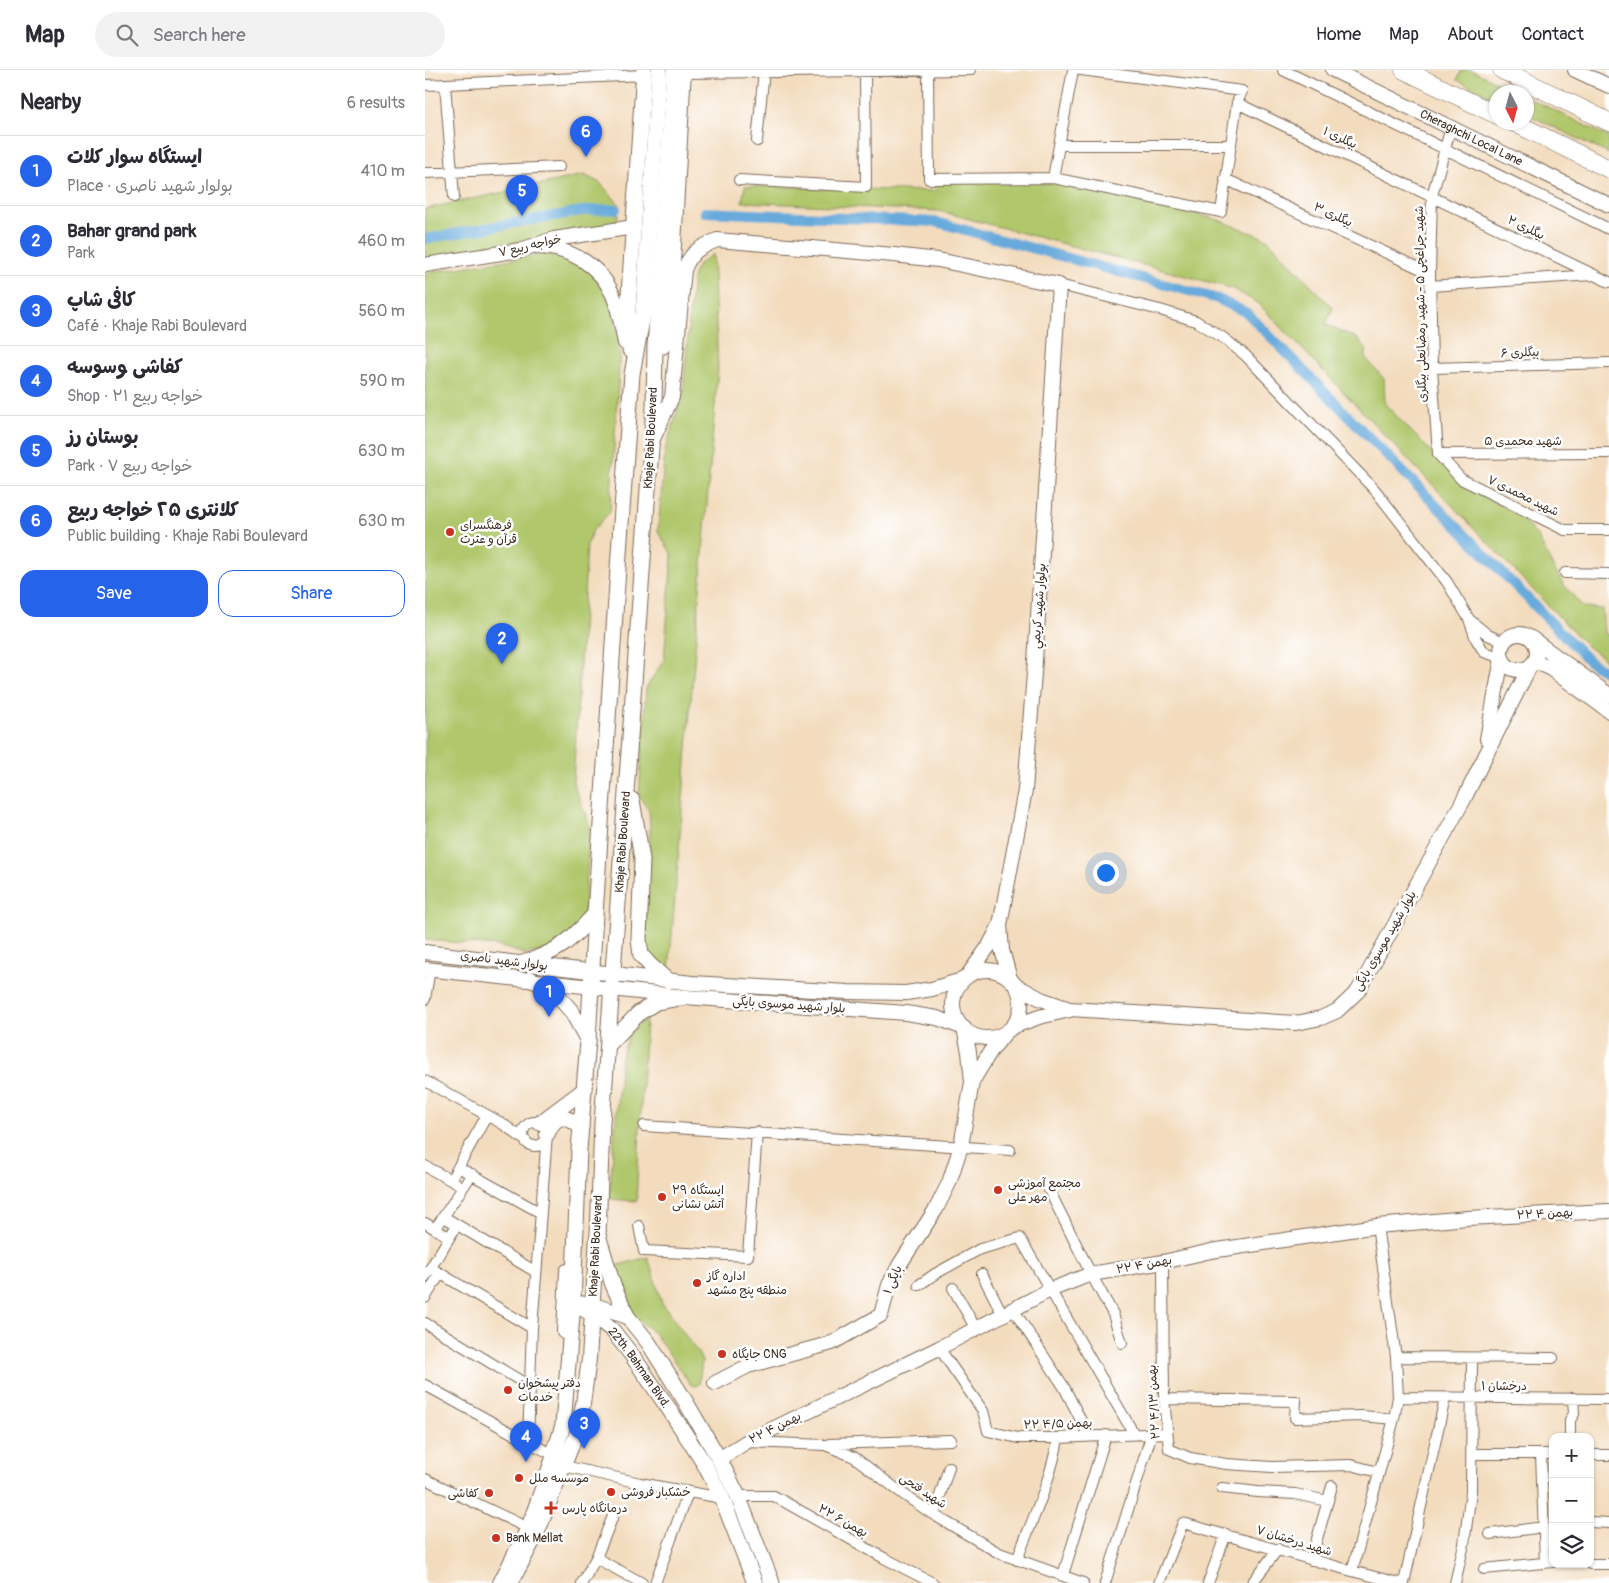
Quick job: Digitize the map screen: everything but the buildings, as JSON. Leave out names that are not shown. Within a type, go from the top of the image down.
[{"type":"highway","points":[[1392,70],[1458,96]]},
{"type":"highway","points":[[1404,70],[1489,110]]},
{"type":"highway","points":[[1503,70],[1609,122]]},
{"type":"highway","points":[[1529,130],[1609,169]]},
{"type":"main road","points":[[659,70],[665,86],[680,71]]},
{"type":"main road","points":[[653,407],[670,306],[680,71]]},
{"type":"main road","points":[[632,374],[628,310],[644,72]]},
{"type":"main road","name":"Khaje Rabi Boulevard","points":[[579,1150],[588,1041],[632,374],[643,314],[665,86]]},
{"type":"main road","name":"Khaje Rabi Boulevard","points":[[597,1234],[602,1123],[651,445],[665,86]]},
{"type":"main road","points":[[627,776],[642,859],[639,939],[641,954],[650,966],[668,981]]},
{"type":"main road","points":[[523,963],[547,955],[568,943],[595,914]]},
{"type":"main road","points":[[530,980],[552,989],[572,1012],[588,1041]]},
{"type":"main road","points":[[609,1044],[639,1013],[656,1002],[685,997]]},
{"type":"main road","points":[[538,1127],[584,1090]]},
{"type":"main road","points":[[538,1127],[564,1118],[571,1120],[581,1127]]},
{"type":"main road","points":[[559,1460],[573,1303],[579,1150]]},
{"type":"main road","name":"22th. Bahman Blvd.","points":[[597,1234],[605,1262],[627,1316],[648,1342],[719,1459],[737,1496],[772,1583]]},
{"type":"main road","name":"22th. Bahman Blvd.","points":[[573,1303],[592,1309],[612,1330],[669,1409],[705,1465],[722,1498],[755,1583]]},
{"type":"main road","points":[[592,1309],[627,1316]]},
{"type":"street","points":[[928,70],[929,179],[1053,178],[1221,212],[1237,103],[1242,91],[1081,70]]},
{"type":"street","points":[[680,71],[970,70]]},
{"type":"street","points":[[1053,178],[1073,70]]},
{"type":"street","points":[[1283,70],[1609,229]]},
{"type":"street","name":"Cheraghchi Local Lane","points":[[1333,70],[1609,205]]},
{"type":"street","points":[[1575,70],[1609,86]]},
{"type":"street","points":[[757,141],[764,71]]},
{"type":"street","points":[[739,180],[866,187],[872,71]]},
{"type":"street","points":[[425,85],[644,72]]},
{"type":"street","points":[[445,84],[454,197]]},
{"type":"street","name":"بیگلری ۱","points":[[1237,103],[1432,196]]},
{"type":"street","name":"شهید چراغچی ۵ - شهید رمضانعلی بیگلری","points":[[1438,454],[1432,368],[1430,273],[1432,196],[1451,127]]},
{"type":"street","points":[[1059,145],[1230,146]]},
{"type":"street","points":[[425,173],[559,167]]},
{"type":"street","name":"بیگلری ۳","points":[[1225,180],[1430,273]]},
{"type":"street","name":"بیگلری ۲","points":[[1432,196],[1609,282]]},
{"type":"street","name":"خواجه ربیع ۷","points":[[425,265],[521,250],[554,239],[634,227]]},
{"type":"street","points":[[651,445],[672,396],[684,270],[690,256],[711,242],[717,240],[938,260],[1059,285],[1196,321],[1222,337],[1245,355],[1375,490],[1447,582],[1469,619],[1476,639],[1484,652],[1502,658],[1514,669],[1525,669],[1532,664],[1537,652],[1533,641],[1529,637]]},
{"type":"street","points":[[521,250],[541,247],[565,252],[588,263],[602,277],[616,304],[632,374]]},
{"type":"street","points":[[1431,286],[1594,275]]},
{"type":"street","name":"بولوار شهيد كريمي","points":[[1013,982],[1002,950],[1000,925],[1025,790],[1059,285]]},
{"type":"street","name":"بیگلری ۶","points":[[1432,368],[1609,363]]},
{"type":"street","name":"شهید محمدی ۵","points":[[1438,454],[1609,453]]},
{"type":"street","name":"شهید محمدی ۷","points":[[1438,454],[1461,479],[1565,530],[1609,530]]},
{"type":"street","points":[[1565,573],[1609,574]]},
{"type":"street","points":[[1469,619],[1488,635],[1504,642]]},
{"type":"street","points":[[1502,658],[1504,642],[1513,635],[1519,634],[1529,637],[1609,695]]},
{"type":"street","name":"بلوار شهید موسوی بایگی","points":[[1482,761],[1493,713],[1502,658]]},
{"type":"street","points":[[1532,664],[1548,667],[1609,711]]},
{"type":"street","name":"بلوار شهید موسوی بایگی","points":[[1013,982],[1041,1000],[1070,1009],[1296,1023],[1321,1018],[1337,1011],[1358,991],[1464,799],[1532,664]]},
{"type":"street","name":"بولوار شهيد كريمي","points":[[965,978],[989,946],[1000,925]]},
{"type":"street","name":"بولوار شهید ناصری","points":[[425,952],[523,963],[613,982]]},
{"type":"street","points":[[425,999],[428,969]]},
{"type":"street","name":"بولوار شهید ناصری","points":[[428,969],[530,980],[592,979]]},
{"type":"street","points":[[972,1082],[990,1052],[1017,1021],[1021,999],[1013,982],[1004,974],[990,970],[975,972],[965,978],[955,994],[953,1008],[959,1023],[970,1033],[984,1037],[992,1037],[1009,1029]]},
{"type":"street","name":"بلوار شهید موسوی بایگی","points":[[613,982],[668,981],[839,992],[906,993],[932,989],[965,978]]},
{"type":"street","name":"بلوار شهید موسوی بایگی","points":[[613,982],[685,997],[906,1013],[937,1018],[964,1028]]},
{"type":"street","name":"بلوار شهید موسوی بایگی","points":[[1009,1029],[1039,1017],[1070,1009]]},
{"type":"street","points":[[964,1028],[972,1082]]},
{"type":"street","points":[[425,1081],[503,1124],[530,1143],[543,1142],[538,1127]]},
{"type":"street","name":"بایگی ۱","points":[[715,1383],[748,1366],[832,1343],[881,1315],[889,1285],[900,1264],[936,1209],[949,1183],[961,1146],[972,1082]]},
{"type":"street","points":[[451,1180],[487,1115]]},
{"type":"street","points":[[503,1124],[538,1127]]},
{"type":"street","points":[[644,1126],[1009,1150]]},
{"type":"street","points":[[538,1127],[523,1133],[545,1165]]},
{"type":"street","points":[[528,1442],[532,1328],[545,1165],[538,1127]]},
{"type":"street","points":[[639,1226],[644,1251],[748,1256],[757,1132]]},
{"type":"street","name":"Khaje Rabi Boulevard","points":[[511,1583],[537,1534],[559,1460],[563,1334],[570,1213],[579,1150]]},
{"type":"street","points":[[425,1166],[463,1187]]},
{"type":"street","points":[[458,1168],[541,1213]]},
{"type":"street","points":[[435,1229],[471,1174]]},
{"type":"street","points":[[1049,1190],[1113,1314],[1122,1343]]},
{"type":"street","name":"۲۲ بهمن ۴","points":[[719,1459],[746,1442],[939,1348],[1050,1290],[1091,1274],[1163,1262],[1211,1251],[1377,1226],[1468,1218],[1609,1211]]},
{"type":"street","points":[[444,1217],[536,1272]]},
{"type":"street","points":[[425,1223],[449,1237]]},
{"type":"street","points":[[425,1277],[457,1225]]},
{"type":"street","points":[[1352,1571],[1394,1419],[1398,1397],[1396,1357],[1377,1226]]},
{"type":"street","name":"Khaje Rabi Boulevard","points":[[499,1583],[528,1528],[559,1460],[577,1430],[583,1404],[597,1234]]},
{"type":"street","points":[[919,1285],[980,1248],[1020,1238],[1134,1434]]},
{"type":"street","name":"۲۲ بهمن ۴/۱۳","points":[[1163,1262],[1164,1400],[1169,1449],[1190,1458],[1226,1464],[1272,1467],[1351,1465],[1378,1472]]},
{"type":"street","points":[[431,1268],[532,1328]]},
{"type":"street","points":[[425,1298],[428,1285],[440,1274]]},
{"type":"street","points":[[982,1274],[1064,1387],[1089,1436]]},
{"type":"street","points":[[953,1288],[976,1329]]},
{"type":"street","points":[[426,1326],[529,1386]]},
{"type":"street","name":"۲۲ بهمن ۴/۵","points":[[939,1348],[983,1411],[988,1431],[1018,1438],[1167,1433]]},
{"type":"street","points":[[1396,1357],[1553,1358]]},
{"type":"street","points":[[1455,1583],[1464,1544],[1471,1492],[1472,1358]]},
{"type":"street","points":[[425,1385],[559,1460],[688,1493],[722,1498]]},
{"type":"street","name":"درخشان ۱","points":[[1398,1397],[1609,1399]]},
{"type":"street","points":[[1405,1583],[1445,1398]]},
{"type":"street","points":[[1570,1433],[1570,1420],[1574,1414],[1573,1398]]},
{"type":"street","points":[[1164,1400],[1296,1401],[1295,1418],[1362,1416],[1394,1419]]},
{"type":"street","points":[[1105,1583],[1152,1433]]},
{"type":"street","points":[[1063,1575],[1106,1435]]},
{"type":"street","points":[[1017,1560],[1041,1498],[1057,1448],[1058,1438]]},
{"type":"street","points":[[825,1445],[951,1440]]},
{"type":"street","name":"شهید فتحی","points":[[746,1442],[825,1445],[855,1456],[903,1494],[934,1515],[999,1553],[1083,1583]]},
{"type":"street","points":[[1471,1454],[1549,1454]]},
{"type":"street","points":[[1484,1569],[1549,1562],[1541,1454]]},
{"type":"street","points":[[1594,1455],[1609,1455]]},
{"type":"street","points":[[934,1515],[949,1467]]},
{"type":"street","points":[[425,1479],[528,1528]]},
{"type":"street","points":[[1311,1560],[1332,1486]]},
{"type":"street","points":[[1222,1488],[1295,1494],[1328,1501]]},
{"type":"street","points":[[655,1583],[688,1493]]},
{"type":"street","name":"۲۲ بهمن ۶","points":[[737,1496],[774,1496],[933,1583]]},
{"type":"street","points":[[582,1583],[596,1558],[615,1511]]},
{"type":"street","points":[[1594,1522],[1609,1523]]},
{"type":"street","name":"شهید درخشان ۷","points":[[1159,1583],[1183,1523],[1352,1571],[1372,1580],[1399,1583]]},
{"type":"street","points":[[1490,1534],[1547,1523]]},
{"type":"street","points":[[1208,1583],[1226,1534]]},
{"type":"street","points":[[1252,1583],[1278,1549]]},
{"type":"street","points":[[596,1558],[642,1583]]},
{"type":"street","points":[[1594,1564],[1609,1564]]},
{"type":"green space","points":[[1462,70],[1471,70],[1502,85],[1489,85],[1489,96],[1457,80]]},
{"type":"green space","points":[[1534,100],[1609,137],[1609,154],[1534,117]]},
{"type":"green space","points":[[584,175],[600,183],[619,204],[617,224],[612,232],[425,260],[425,209]]},
{"type":"green space","points":[[1053,180],[1219,220],[1267,239],[1333,308],[1326,324],[1358,339],[1367,351],[1365,357],[1384,379],[1385,404],[1462,484],[1518,515],[1538,537],[1564,585],[1583,607],[1602,609],[1604,634],[1609,635],[1609,663],[1586,645],[1258,303],[1231,288],[939,211],[742,202],[745,186],[936,191],[937,182]]},
{"type":"green space","points":[[544,254],[572,259],[593,272],[609,298],[616,322],[620,353],[610,512],[593,530],[587,544],[573,783],[590,826],[584,913],[579,927],[548,950],[525,954],[498,946],[425,940],[425,273]]},
{"type":"green space","points":[[713,254],[718,368],[669,971],[650,954],[646,945],[650,826],[649,811],[639,796],[646,688],[664,660],[672,555],[658,531],[665,450],[683,393],[693,274],[698,265]]},
{"type":"green space","points":[[646,1019],[637,1201],[609,1199],[621,1057],[630,1033]]},
{"type":"green space","points":[[648,1257],[662,1303],[702,1361],[699,1384],[695,1386],[691,1385],[655,1334],[630,1313],[615,1266]]},
{"type":"waterway","points":[[425,239],[582,211],[616,209]]},
{"type":"waterway","points":[[705,212],[936,222],[1218,299],[1247,313],[1590,662],[1609,673]]},
{"type":"place","name":"کلانتری ٢۵ خواجه ربیع","points":[[586,157]]},
{"type":"place","name":"بوستان رز","points":[[522,216]]},
{"type":"place","name":"فرهنگسرای قرآن و عترت","points":[[450,532]]},
{"type":"place","name":"Bahar grand park","points":[[502,664]]},
{"type":"place","name":"ایستگاه سوار کلات","points":[[549,1017]]},
{"type":"place","name":"مجتمع آموزشی مهر علی","points":[[998,1190]]},
{"type":"place","name":"ایستگاه ۲۹ آتش نشانی","points":[[662,1197]]},
{"type":"place","name":"اداره گاز منطقه پنج مشهد","points":[[697,1283]]},
{"type":"place","name":"جایگاه CNG","points":[[722,1354]]},
{"type":"place","name":"دفتر پیشخوان خدمات","points":[[508,1390]]},
{"type":"place","name":"کافی شاپ","points":[[584,1449]]},
{"type":"place","name":"کفاشی وسوسه","points":[[526,1462]]},
{"type":"place","name":"موسسه ملل","points":[[519,1478]]},
{"type":"place","name":"خشکبار فروشی","points":[[611,1492]]},
{"type":"place","name":"کفاشی","points":[[489,1493]]},
{"type":"place","name":"درمانگاه پارس","points":[[551,1508]]},
{"type":"place","name":"Bank Mellat","points":[[496,1538]]}]
